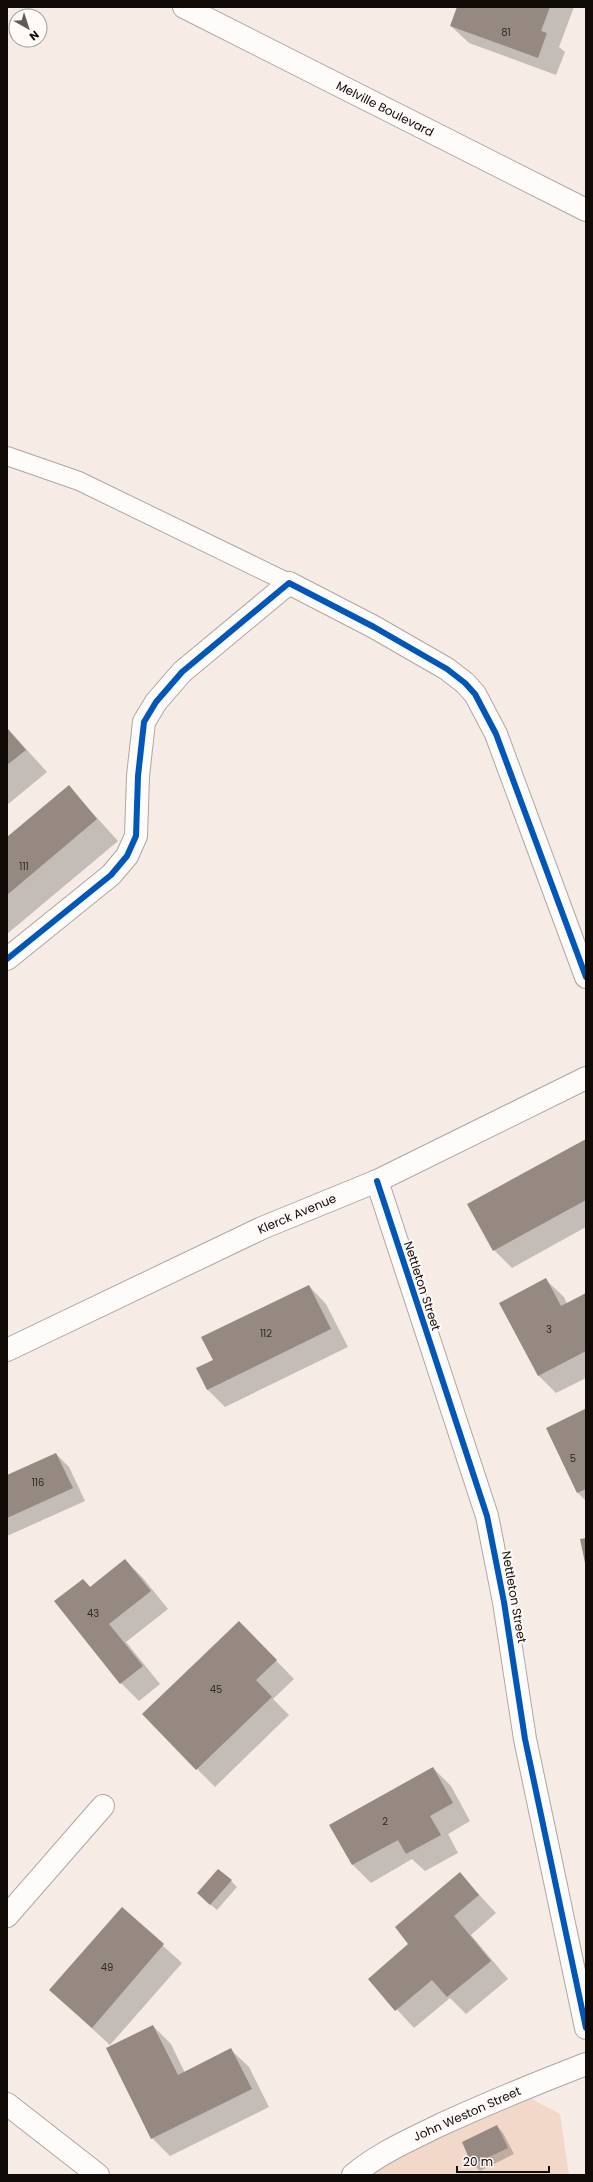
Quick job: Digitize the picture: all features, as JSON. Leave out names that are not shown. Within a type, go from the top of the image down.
[{"type":"street","name":"Melville Boulevard","points":[[184,7],[216,14],[586,210]]},
{"type":"street","points":[[7,959],[111,874],[127,856],[136,836],[138,776],[144,722],[156,702],[182,672],[288,583],[374,627],[447,669],[465,683],[475,694],[496,734],[586,977]]},
{"type":"street","name":"Klerck Avenue","points":[[7,1350],[262,1228],[377,1181],[586,1078]]},
{"type":"street","name":"Nettleton Street","points":[[377,1181],[487,1516],[504,1602],[525,1739],[586,2028]]},
{"type":"street","points":[[7,1916],[104,1806]]},
{"type":"street","name":"John Weston Street","points":[[353,2175],[371,2160],[417,2136],[485,2104],[586,2064]]},
{"type":"street","points":[[7,2104],[98,2175]]},
{"type":"lane","points":[[7,456],[79,481],[288,583]]},
{"type":"shaded area","points":[[524,2095],[560,2114],[569,2175],[366,2175]]},
{"type":"building","points":[[457,7],[550,7],[541,31],[547,33],[538,58],[450,26]]},
{"type":"building","points":[[7,728],[26,750],[7,765]]},
{"type":"building","points":[[69,785],[97,819],[7,895],[7,837]]},
{"type":"building","points":[[586,1139],[586,1200],[493,1251],[467,1204]]},
{"type":"building","points":[[546,1278],[561,1306],[586,1293],[586,1351],[538,1376],[499,1303]]},
{"type":"building","points":[[309,1285],[331,1329],[207,1390],[196,1368],[213,1360],[201,1337]]},
{"type":"building","points":[[585,1409],[586,1489],[577,1493],[546,1428]]},
{"type":"building","points":[[56,1453],[73,1488],[7,1518],[7,1475]]},
{"type":"building","points":[[586,1538],[586,1563],[585,1563],[580,1539]]},
{"type":"building","points":[[125,1559],[151,1591],[109,1624],[143,1666],[120,1684],[54,1601],[83,1579],[90,1587]]},
{"type":"building","points":[[239,1621],[277,1660],[256,1680],[272,1697],[196,1770],[142,1714]]},
{"type":"building","points":[[433,1767],[453,1803],[430,1816],[441,1835],[406,1854],[398,1840],[352,1865],[329,1825]]},
{"type":"building","points":[[218,1869],[232,1880],[210,1905],[197,1893]]},
{"type":"building","points":[[460,1872],[479,1895],[454,1916],[491,1961],[447,1997],[432,1980],[395,2011],[368,1979],[408,1944],[395,1927]]},
{"type":"building","points":[[122,1907],[164,1944],[92,2028],[49,1990]]},
{"type":"building","points":[[153,2025],[178,2075],[231,2048],[252,2089],[151,2139],[106,2048]]},
{"type":"building","points":[[497,2125],[508,2148],[472,2165],[462,2142]]},
{"type":"cycle path","points":[[7,959],[111,875],[127,856],[136,836],[138,776],[144,722],[156,702],[182,672],[289,583],[374,627],[447,669],[465,683],[475,694],[496,734],[586,977]]},
{"type":"cycle path","points":[[377,1181],[487,1516],[504,1602],[525,1739],[586,2028]]}]
